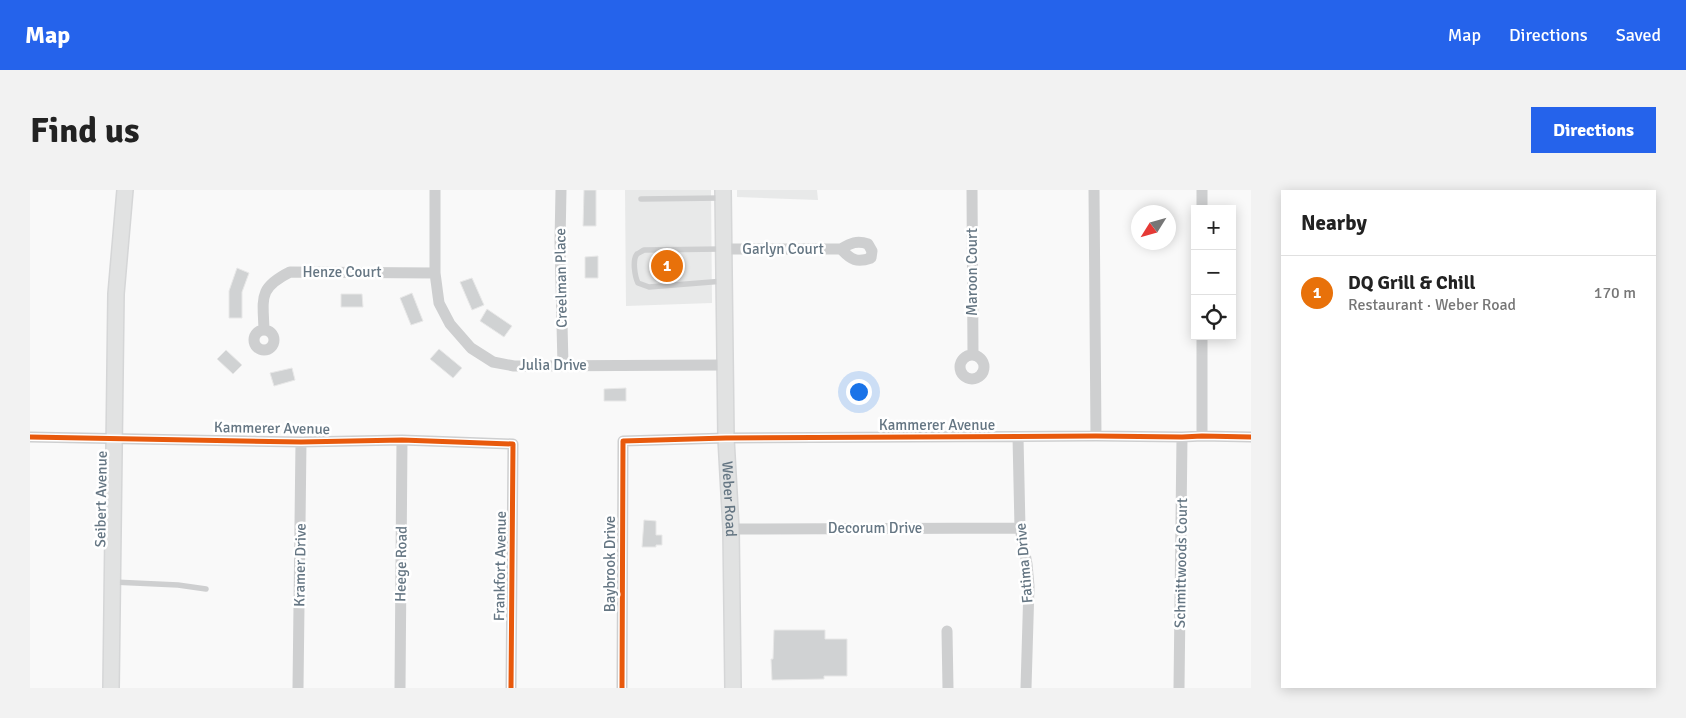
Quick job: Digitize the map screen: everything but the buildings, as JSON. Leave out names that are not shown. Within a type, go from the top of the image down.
[{"type":"street","name":"Seibert Avenue","points":[[111,688],[116,275],[125,190]]},
{"type":"street","name":"Julia Drive","points":[[435,190],[435,273],[439,303],[450,324],[471,348],[492,362],[514,366],[725,364]]},
{"type":"street","name":"Creelman Place","points":[[561,190],[560,242],[563,365]]},
{"type":"street","name":"Maroon Court","points":[[972,190],[973,354]]},
{"type":"street","points":[[1094,190],[1096,436]]},
{"type":"street","points":[[1202,190],[1202,205]]},
{"type":"street","name":"Weber Road","points":[[723,194],[726,438],[731,529],[733,688]]},
{"type":"street","name":"Garlyn Court","points":[[724,249],[841,250]]},
{"type":"street","name":"Henze Court","points":[[264,330],[263,301],[269,285],[277,278],[290,272],[435,273]]},
{"type":"street","points":[[1202,340],[1202,436]]},
{"type":"street","name":"Kammerer Avenue","points":[[30,437],[301,442],[402,440],[514,444]]},
{"type":"street","name":"Fatima Drive","points":[[1018,437],[1020,528],[1029,586],[1026,688]]},
{"type":"street","name":"Schmittwoods Court","points":[[1179,688],[1182,437]]},
{"type":"street","name":"Kammerer Avenue","points":[[623,441],[726,438],[1251,437]]},
{"type":"street","name":"Heege Road","points":[[400,688],[402,440]]},
{"type":"street","name":"Baybrook Drive","points":[[622,688],[623,441]]},
{"type":"street","name":"Kramer Drive","points":[[298,688],[301,442]]},
{"type":"street","name":"Frankfort Avenue","points":[[511,688],[514,444]]},
{"type":"street","name":"Decorum Drive","points":[[731,529],[1020,528]]},
{"type":"street","points":[[948,631],[948,688]]},
{"type":"lane","points":[[641,199],[723,194]]},
{"type":"lane","points":[[724,249],[644,250],[635,257],[635,278],[642,286],[724,281]]},
{"type":"lane","points":[[113,582],[178,585],[206,589]]},
{"type":"shaded area","points":[[625,190],[711,190],[712,303],[626,306]]},
{"type":"shaded area","points":[[737,190],[817,190],[818,200],[737,197]]},
{"type":"cycle path","points":[[30,437],[301,442],[402,440],[513,444],[511,688]]},
{"type":"cycle path","points":[[622,688],[623,441],[726,438],[1251,437]]},
{"type":"place","name":"DQ Grill & Chill","points":[[667,266]]}]
